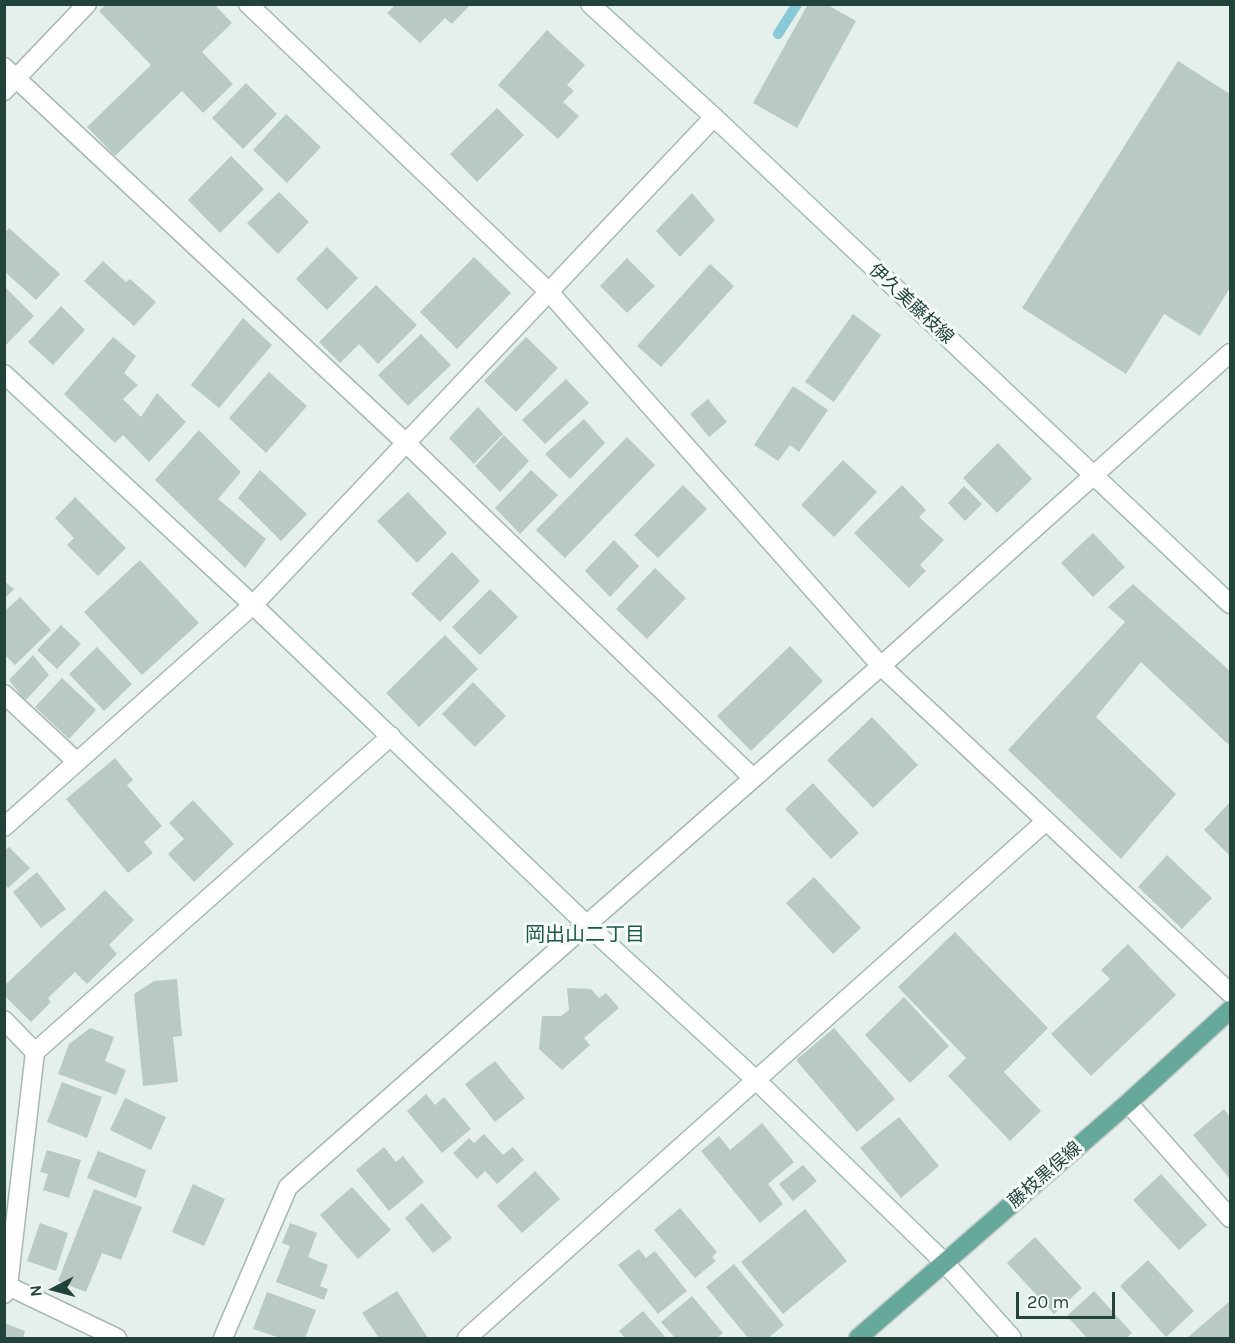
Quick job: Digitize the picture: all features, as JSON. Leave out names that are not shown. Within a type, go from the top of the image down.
[{"type":"main road","name":"藤枝黒俣線","points":[[858,1338],[1128,1103],[1230,1010]]},
{"type":"street","points":[[87,4],[8,79],[405,442],[753,778]]},
{"type":"street","points":[[248,4],[549,292],[881,666],[1230,993]]},
{"type":"street","name":"伊久美藤枝線","points":[[591,4],[714,117],[1230,604]]},
{"type":"street","points":[[4,827],[253,605],[714,117]]},
{"type":"street","points":[[223,1338],[288,1187],[881,666],[1230,353]]},
{"type":"street","points":[[4,374],[253,605],[586,924],[757,1081],[945,1263],[1012,1338]]},
{"type":"street","points":[[4,694],[77,762]]},
{"type":"street","points":[[117,1338],[6,1290],[35,1052],[391,736]]},
{"type":"street","points":[[467,1338],[1047,821]]},
{"type":"street","points":[[4,1020],[35,1052]]},
{"type":"street","points":[[1128,1103],[1230,1218]]},
{"type":"building","points":[[106,4],[214,4],[232,23],[202,52],[233,84],[203,113],[182,91],[115,156],[87,127],[151,65],[99,11]]},
{"type":"building","points":[[808,4],[826,4],[856,21],[797,128],[753,103]]},
{"type":"building","points":[[395,5],[470,5],[452,24],[445,18],[420,43],[387,13]]},
{"type":"building","points":[[547,30],[585,65],[567,85],[574,91],[563,102],[579,116],[558,139],[498,85]]},
{"type":"building","points":[[1178,61],[1230,94],[1230,288],[1200,336],[1164,314],[1126,374],[1022,308]]},
{"type":"building","points":[[246,83],[277,114],[243,149],[212,118]]},
{"type":"building","points":[[497,108],[524,135],[477,182],[450,154]]},
{"type":"building","points":[[286,114],[321,147],[287,183],[253,150]]},
{"type":"building","points":[[231,156],[264,189],[220,233],[188,200]]},
{"type":"building","points":[[279,192],[309,222],[278,254],[247,223]]},
{"type":"building","points":[[692,193],[715,220],[680,257],[656,231]]},
{"type":"building","points":[[9,228],[60,274],[36,300],[4,271],[4,233]]},
{"type":"building","points":[[327,247],[358,278],[327,310],[296,279]]},
{"type":"building","points":[[474,257],[511,293],[457,349],[420,312]]},
{"type":"building","points":[[627,258],[655,286],[627,313],[600,286]]},
{"type":"building","points":[[103,261],[126,282],[130,279],[156,302],[134,326],[84,281]]},
{"type":"building","points":[[710,264],[734,286],[661,367],[637,346]]},
{"type":"building","points":[[376,285],[417,325],[378,364],[359,344],[340,363],[319,342]]},
{"type":"building","points":[[6,288],[34,316],[6,345],[4,344]]},
{"type":"building","points":[[61,306],[85,330],[53,365],[28,342]]},
{"type":"building","points":[[853,314],[881,335],[834,402],[805,382]]},
{"type":"building","points":[[243,318],[272,345],[219,408],[191,385]]},
{"type":"building","points":[[421,334],[451,365],[408,406],[378,375]]},
{"type":"building","points":[[113,337],[136,356],[124,373],[138,385],[123,399],[141,417],[157,393],[186,422],[149,462],[123,435],[115,443],[64,394]]},
{"type":"building","points":[[526,337],[558,368],[516,412],[484,381]]},
{"type":"building","points":[[269,372],[307,406],[266,453],[229,418]]},
{"type":"building","points":[[566,379],[589,403],[545,444],[522,420]]},
{"type":"building","points":[[793,386],[828,410],[799,452],[790,445],[778,461],[754,445]]},
{"type":"building","points":[[708,399],[727,422],[709,437],[690,414]]},
{"type":"building","points":[[478,407],[503,434],[474,464],[449,438]]},
{"type":"building","points":[[584,419],[605,443],[570,479],[545,454]]},
{"type":"building","points":[[199,430],[241,472],[218,499],[266,539],[245,568],[155,480]]},
{"type":"building","points":[[504,435],[529,461],[500,492],[475,466]]},
{"type":"building","points":[[627,437],[655,465],[565,558],[536,530]]},
{"type":"building","points":[[998,443],[1032,479],[997,513],[963,478]]},
{"type":"building","points":[[843,460],[877,492],[834,537],[801,505]]},
{"type":"building","points":[[260,470],[307,514],[281,541],[238,498]]},
{"type":"building","points":[[531,470],[558,495],[520,534],[495,508]]},
{"type":"building","points":[[683,485],[707,509],[658,558],[634,535]]},
{"type":"building","points":[[902,485],[926,510],[919,517],[944,540],[920,565],[926,571],[909,588],[854,533]]},
{"type":"building","points":[[964,486],[982,504],[965,521],[948,503]]},
{"type":"building","points":[[408,492],[447,533],[417,563],[377,521]]},
{"type":"building","points":[[75,497],[126,548],[98,576],[67,545],[74,538],[55,518]]},
{"type":"building","points":[[1093,533],[1125,567],[1093,597],[1061,563]]},
{"type":"building","points":[[614,540],[639,566],[610,597],[585,571]]},
{"type":"building","points":[[452,552],[480,581],[440,622],[411,594]]},
{"type":"building","points":[[140,560],[199,623],[142,675],[84,612]]},
{"type":"building","points":[[655,568],[686,598],[647,639],[616,609]]},
{"type":"building","points":[[4,581],[14,589],[4,599]]},
{"type":"building","points":[[1133,584],[1230,671],[1230,746],[1141,662],[1096,717],[1176,794],[1121,859],[1008,750],[1125,622],[1108,607]]},
{"type":"building","points":[[490,589],[518,617],[480,655],[452,627]]},
{"type":"building","points":[[20,597],[51,630],[15,665],[4,654],[4,612]]},
{"type":"building","points":[[61,625],[81,644],[57,669],[37,650]]},
{"type":"building","points":[[445,635],[478,669],[419,727],[386,693]]},
{"type":"building","points":[[790,646],[823,681],[751,751],[717,716]]},
{"type":"building","points":[[97,647],[132,684],[104,711],[69,674]]},
{"type":"building","points":[[33,655],[49,675],[25,701],[9,680]]},
{"type":"building","points":[[62,678],[96,710],[69,739],[35,707]]},
{"type":"building","points":[[473,682],[506,716],[475,747],[442,714]]},
{"type":"building","points":[[872,717],[918,765],[873,808],[827,760]]},
{"type":"building","points":[[115,758],[133,780],[127,785],[162,826],[144,842],[153,853],[128,873],[66,799]]},
{"type":"building","points":[[813,783],[859,833],[831,859],[785,809]]},
{"type":"building","points":[[193,800],[234,844],[194,882],[168,854],[184,839],[169,823]]},
{"type":"building","points":[[1230,802],[1230,856],[1204,830]]},
{"type":"building","points":[[9,847],[30,868],[8,888],[4,884],[4,851]]},
{"type":"building","points":[[1167,855],[1212,898],[1182,929],[1138,887]]},
{"type":"building","points":[[37,872],[66,909],[41,928],[13,892]]},
{"type":"building","points":[[814,877],[861,928],[833,954],[786,903]]},
{"type":"building","points":[[105,890],[134,920],[109,945],[117,954],[87,984],[75,972],[48,998],[51,1002],[31,1022],[4,995],[4,986]]},
{"type":"building","points":[[955,932],[1048,1028],[1004,1072],[1041,1111],[1010,1141],[948,1076],[966,1058],[898,987]]},
{"type":"building","points":[[1128,944],[1176,995],[1091,1076],[1051,1034],[1110,979],[1101,970]]},
{"type":"building","points":[[177,979],[182,1036],[173,1037],[178,1082],[143,1086],[134,994],[154,981]]},
{"type":"building","points":[[567,988],[591,989],[599,998],[606,993],[619,1008],[584,1038],[590,1045],[562,1070],[539,1049],[542,1016],[561,1016],[569,1010]]},
{"type":"building","points":[[904,997],[949,1046],[910,1083],[865,1035]]},
{"type":"building","points":[[90,1028],[114,1037],[105,1061],[126,1070],[116,1095],[58,1074],[69,1044]]},
{"type":"building","points":[[834,1028],[895,1099],[857,1132],[796,1060]]},
{"type":"building","points":[[495,1061],[525,1098],[495,1122],[465,1084]]},
{"type":"building","points":[[62,1082],[102,1097],[87,1138],[47,1122]]},
{"type":"building","points":[[426,1094],[435,1105],[444,1097],[471,1129],[442,1153],[407,1111]]},
{"type":"building","points":[[125,1098],[166,1117],[151,1150],[110,1130]]},
{"type":"building","points":[[1224,1109],[1230,1117],[1230,1179],[1193,1135]]},
{"type":"building","points":[[899,1117],[939,1166],[901,1198],[860,1148]]},
{"type":"building","points":[[762,1123],[794,1162],[768,1184],[783,1204],[760,1223],[701,1151],[719,1136],[730,1150]]},
{"type":"building","points":[[484,1134],[503,1155],[513,1147],[524,1160],[497,1184],[485,1171],[477,1179],[453,1153],[469,1138],[474,1143]]},
{"type":"building","points":[[384,1147],[396,1162],[403,1156],[424,1182],[389,1211],[356,1170]]},
{"type":"building","points":[[47,1150],[81,1160],[69,1198],[43,1190],[48,1174],[40,1172]]},
{"type":"building","points":[[98,1151],[146,1170],[136,1198],[87,1178]]},
{"type":"building","points":[[803,1165],[817,1181],[793,1201],[779,1184]]},
{"type":"building","points":[[535,1171],[560,1199],[522,1233],[497,1206]]},
{"type":"building","points":[[1161,1174],[1207,1225],[1179,1250],[1133,1200]]},
{"type":"building","points":[[193,1184],[225,1199],[204,1246],[172,1232]]},
{"type":"building","points":[[352,1187],[391,1230],[358,1259],[320,1215]]},
{"type":"building","points":[[94,1189],[142,1207],[121,1260],[102,1253],[86,1292],[58,1281]]},
{"type":"building","points":[[422,1203],[452,1238],[433,1253],[405,1218]]},
{"type":"building","points":[[680,1208],[717,1252],[712,1257],[716,1261],[695,1278],[654,1230]]},
{"type":"building","points":[[805,1209],[847,1261],[783,1314],[741,1262]]},
{"type":"building","points":[[40,1223],[68,1233],[56,1271],[27,1261]]},
{"type":"building","points":[[290,1223],[317,1233],[308,1257],[328,1265],[320,1286],[328,1289],[324,1300],[276,1282],[290,1246],[282,1243]]},
{"type":"building","points":[[1035,1237],[1082,1288],[1054,1314],[1007,1263]]},
{"type":"building","points":[[639,1249],[646,1258],[655,1251],[687,1291],[658,1314],[618,1265]]},
{"type":"building","points":[[1148,1260],[1194,1311],[1166,1337],[1120,1286]]},
{"type":"building","points":[[734,1264],[784,1325],[768,1338],[748,1338],[706,1287]]},
{"type":"building","points":[[397,1291],[428,1338],[379,1338],[362,1313]]},
{"type":"building","points":[[1094,1291],[1132,1333],[1126,1338],[1087,1338],[1067,1316]]},
{"type":"building","points":[[267,1292],[316,1310],[305,1338],[280,1338],[253,1329]]},
{"type":"building","points":[[692,1296],[723,1333],[717,1338],[675,1338],[661,1322]]},
{"type":"building","points":[[1230,1301],[1230,1338],[1187,1338]]},
{"type":"building","points":[[643,1311],[666,1338],[625,1338],[619,1331]]},
{"type":"building","points":[[4,1323],[25,1331],[23,1338],[4,1338]]},
{"type":"waterway","points":[[778,34],[797,4]]},
{"type":"district","name":"岡出山二丁目","points":[[585,935]]}]
